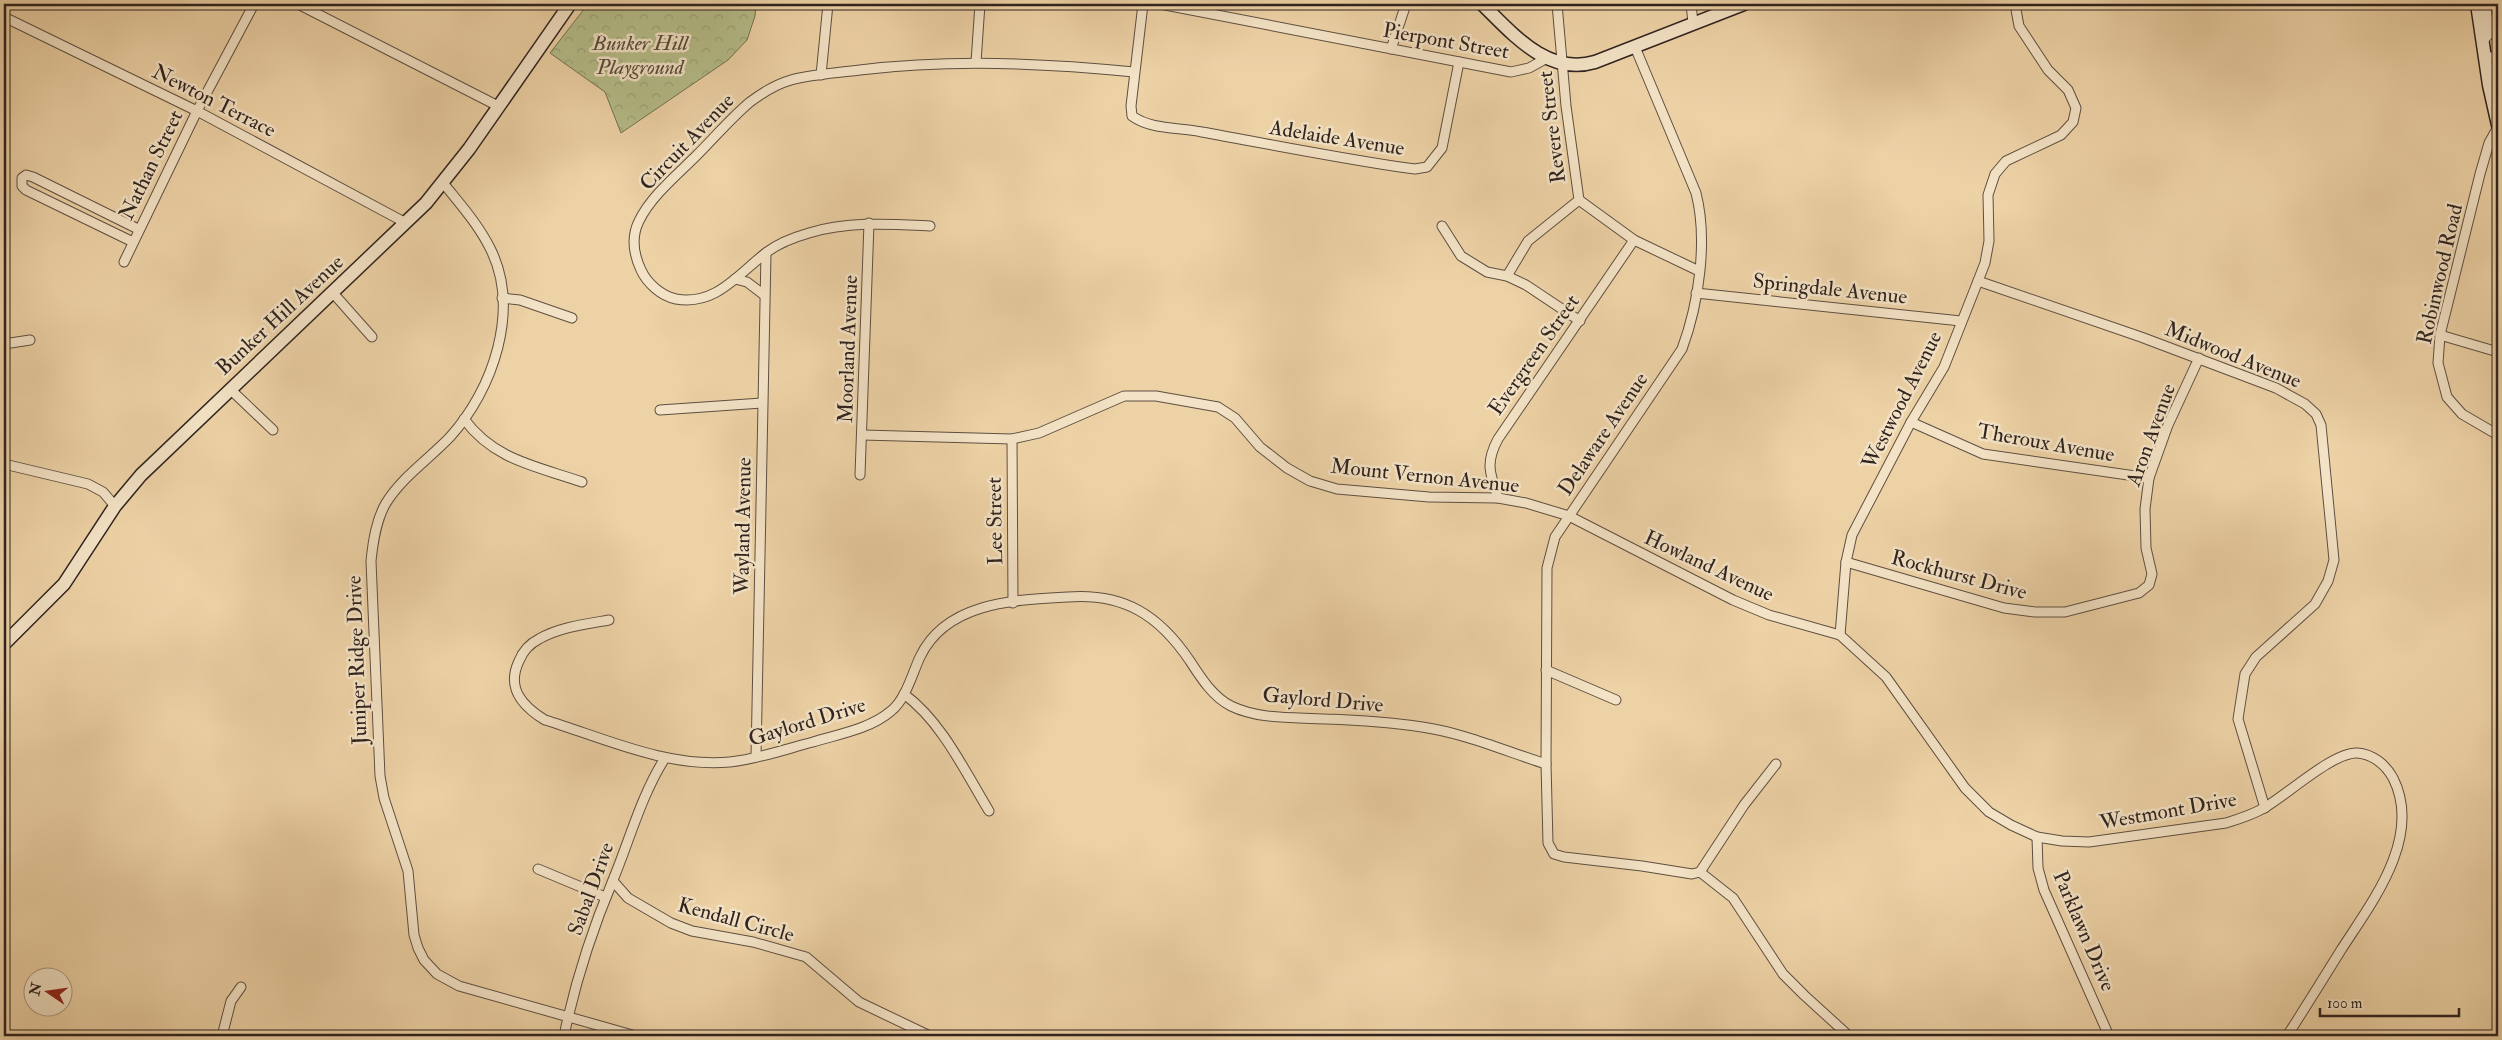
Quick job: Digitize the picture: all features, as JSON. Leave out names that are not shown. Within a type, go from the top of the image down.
[{"type":"main road","name":"Bunker Hill Avenue","points":[[4,644],[64,584],[115,506],[141,475],[406,223],[444,184],[570,4]]},
{"type":"main road","points":[[1482,4],[1528,47],[1547,58],[1562,63],[1590,63],[1744,4]]},
{"type":"main road","points":[[2476,4],[2484,58],[2498,126]]},
{"type":"street","name":"Nathan Street","points":[[124,262],[138,229],[197,111],[254,4]]},
{"type":"street","points":[[298,4],[498,106]]},
{"type":"street","points":[[821,74],[828,4]]},
{"type":"street","points":[[976,62],[980,4]]},
{"type":"street","points":[[1134,72],[1143,4]]},
{"type":"street","name":"Pierpont Street","points":[[1160,4],[1515,72],[1529,68],[1547,58]]},
{"type":"street","points":[[1392,49],[1406,4]]},
{"type":"street","name":"Revere Street","points":[[1507,276],[1528,241],[1579,200],[1562,63],[1557,4]]},
{"type":"street","points":[[1691,4],[1693,23]]},
{"type":"street","name":"Westwood Avenue","points":[[1840,635],[1846,562],[1852,535],[1911,422],[1944,367],[1985,263],[1989,242],[1988,196],[1995,174],[2006,161],[2061,135],[2073,122],[2076,108],[2068,90],[2048,70],[2019,26],[2015,4]]},
{"type":"street","points":[[2482,42],[2489,31],[2486,4]]},
{"type":"street","name":"Newton Terrace","points":[[4,17],[197,111],[406,223]]},
{"type":"street","name":"Delaware Avenue","points":[[1635,47],[1696,192],[1702,215],[1696,293],[1682,349],[1555,537],[1546,568],[1548,843],[1554,854],[1564,858],[1692,874],[1700,872]]},
{"type":"street","points":[[2484,58],[2498,56]]},
{"type":"street","name":"Circuit Avenue","points":[[930,226],[869,223],[809,233],[776,246],[735,279],[707,298],[675,299],[660,292],[645,278],[637,261],[634,241],[638,222],[668,185],[751,102],[767,91],[790,80],[821,74],[895,66],[976,62],[1047,64],[1134,72]]},
{"type":"street","name":"Adelaide Avenue","points":[[1134,72],[1132,116],[1141,122],[1153,126],[1199,131],[1305,152],[1415,169],[1427,167],[1442,148],[1458,62]]},
{"type":"street","name":"Robinwood Road","points":[[2498,126],[2489,142],[2440,335],[2438,363],[2447,397],[2462,414],[2498,435]]},
{"type":"street","points":[[133,242],[26,190],[22,186],[22,178],[26,175],[33,177],[138,229]]},
{"type":"street","name":"Juniper Ridge Drive","points":[[444,184],[477,226],[499,270],[502,325],[491,369],[480,397],[450,437],[421,464],[387,502],[374,537],[371,561],[380,776],[394,831],[408,871],[414,935],[424,960],[437,974],[459,986],[636,1036]]},
{"type":"street","points":[[73,213],[80,200]]},
{"type":"street","points":[[1579,200],[1634,240],[1698,270]]},
{"type":"street","name":"Moorland Avenue","points":[[860,475],[869,223]]},
{"type":"street","points":[[1442,226],[1461,256],[1487,272],[1507,276],[1526,285],[1580,321]]},
{"type":"street","name":"Evergreen Street","points":[[1498,498],[1491,476],[1489,456],[1498,439],[1634,240]]},
{"type":"street","name":"Wayland Avenue","points":[[756,757],[766,253]]},
{"type":"street","points":[[735,279],[747,282],[764,295]]},
{"type":"street","name":"Midwood Avenue","points":[[1978,281],[2199,358],[2276,388],[2305,404],[2316,414],[2321,425],[2334,560],[2328,581],[2315,604],[2256,657],[2245,674],[2240,695],[2238,719],[2264,808]]},
{"type":"street","points":[[333,293],[372,337]]},
{"type":"street","name":"Springdale Avenue","points":[[1696,293],[1961,321]]},
{"type":"street","points":[[502,298],[520,300],[572,318]]},
{"type":"street","points":[[2440,335],[2498,352]]},
{"type":"street","points":[[4,344],[30,340]]},
{"type":"street","name":"Aron Avenue","points":[[2149,585],[2152,574],[2146,548],[2145,509],[2149,478],[2168,425],[2199,358]]},
{"type":"street","points":[[230,389],[273,430]]},
{"type":"street","name":"Mount Vernon Avenue","points":[[862,435],[1012,439],[1039,433],[1124,396],[1156,396],[1218,407],[1235,418],[1260,447],[1287,468],[1310,481],[1337,489],[1420,496],[1498,498],[1569,516]]},
{"type":"street","points":[[660,410],[762,403]]},
{"type":"street","points":[[464,419],[488,445],[510,458],[582,482]]},
{"type":"street","name":"Theroux Avenue","points":[[1911,422],[1983,454],[2149,478]]},
{"type":"street","name":"Lee Street","points":[[1012,439],[1013,603]]},
{"type":"street","points":[[4,464],[88,484],[103,492],[115,506]]},
{"type":"street","name":"Howland Avenue","points":[[1569,516],[1733,600],[1770,615],[1840,635]]},
{"type":"street","name":"Rockhurst Drive","points":[[1846,562],[2004,608],[2035,612],[2065,612],[2139,594],[2149,585]]},
{"type":"street","name":"Gaylord Drive","points":[[610,620],[574,626],[539,638],[528,646],[514,671],[514,688],[530,711],[545,720],[665,758],[730,762],[756,757],[852,731],[878,720],[893,710],[904,694],[924,648],[937,630],[958,616],[980,607],[1083,596],[1120,600],[1145,613],[1168,633],[1204,682],[1232,706],[1270,716],[1422,727],[1457,734],[1546,764]]},
{"type":"street","name":"Westmont Drive","points":[[1840,635],[1886,677],[1965,788],[1989,812],[2038,837],[2062,841],[2089,842],[2226,823],[2244,818],[2264,808],[2340,756],[2357,753],[2372,757],[2388,768],[2399,790],[2402,816],[2398,842],[2387,876],[2287,1036]]},
{"type":"street","points":[[1546,670],[1616,700]]},
{"type":"street","points":[[904,694],[920,706],[935,724],[989,811]]},
{"type":"street","name":"Sabal Drive","points":[[564,1036],[568,1017],[605,896],[613,880],[651,780],[665,758]]},
{"type":"street","points":[[1776,764],[1744,804],[1700,872],[1733,898],[1783,974],[1849,1036]]},
{"type":"street","name":"Parklawn Drive","points":[[2038,837],[2038,868],[2044,890],[2109,1036]]},
{"type":"street","points":[[538,869],[605,896]]},
{"type":"street","name":"Kendall Circle","points":[[613,880],[628,898],[650,913],[678,926],[692,931],[778,948],[806,957],[860,1002],[930,1036]]},
{"type":"street","points":[[222,1036],[231,1001],[240,987]]},
{"type":"street","points":[[903,1036],[908,1026]]},
{"type":"green space","name":"Bunker Hill Playground","points":[[588,4],[756,4],[755,16],[747,40],[728,60],[621,133],[605,92],[550,53]]}]
